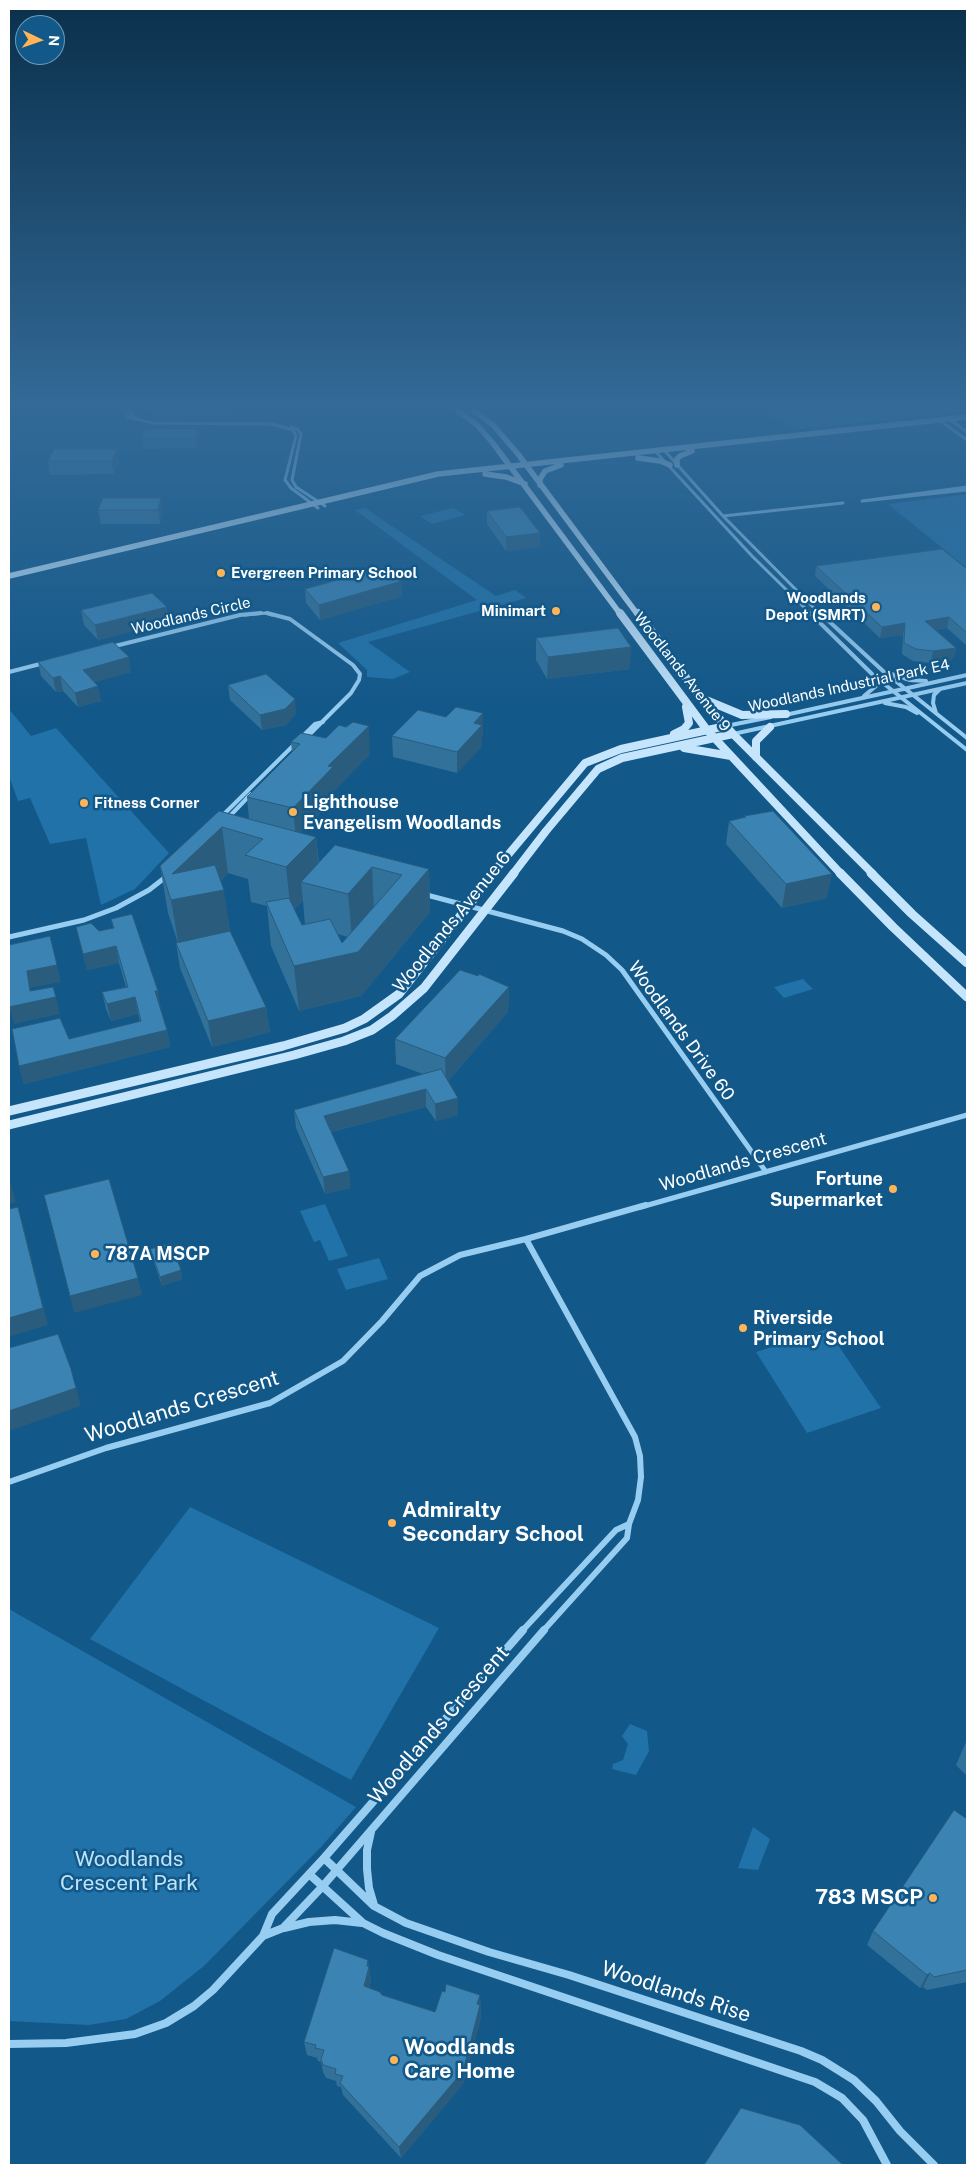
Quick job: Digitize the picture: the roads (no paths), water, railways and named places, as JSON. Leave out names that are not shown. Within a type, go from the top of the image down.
[{"type":"main road","points":[[9,576],[286,512]]},
{"type":"main road","points":[[9,582],[289,512]]},
{"type":"main road","name":"Woodlands Avenue 9","points":[[546,512],[707,730],[793,824],[879,913],[967,997]]},
{"type":"main road","name":"Woodlands Avenue 9","points":[[561,512],[701,698],[732,734],[912,914],[967,964]]},
{"type":"main road","points":[[701,698],[732,713],[742,715],[786,714]]},
{"type":"main road","points":[[662,739],[684,729],[689,723],[685,702]]},
{"type":"main road","name":"Woodlands Industrial Park E4","points":[[707,730],[726,726]]},
{"type":"main road","points":[[756,757],[756,741],[770,727]]},
{"type":"main road","name":"Woodlands Avenue 6","points":[[9,1111],[283,1046],[345,1028],[364,1019],[399,994],[467,905],[585,763],[621,749],[707,730]]},
{"type":"main road","name":"Woodlands Industrial Park E4","points":[[714,738],[732,734]]},
{"type":"main road","name":"Woodlands Avenue 6","points":[[9,1125],[294,1055],[344,1041],[372,1030],[392,1016],[424,988],[487,910],[588,778],[598,769],[622,758],[714,738]]},
{"type":"main road","points":[[673,747],[732,756]]},
{"type":"street","points":[[713,512],[752,556],[873,675],[967,750]]},
{"type":"street","points":[[720,512],[762,557],[837,630],[883,671],[967,738]]},
{"type":"street","points":[[723,516],[756,512]]},
{"type":"street","name":"Woodlands Circle","points":[[105,648],[240,615],[266,613],[290,619],[353,665],[360,674],[359,680],[351,693],[222,824]]},
{"type":"street","points":[[828,631],[837,630]]},
{"type":"street","points":[[9,672],[48,662]]},
{"type":"street","points":[[883,671],[910,680],[939,681]]},
{"type":"street","name":"Woodlands Industrial Park E4","points":[[726,726],[860,699],[967,674]]},
{"type":"street","points":[[860,699],[876,686],[873,675]]},
{"type":"street","name":"Woodlands Industrial Park E4","points":[[732,734],[902,698],[967,682]]},
{"type":"street","points":[[936,713],[933,703],[934,695],[940,689]]},
{"type":"street","points":[[875,703],[890,703],[906,707],[931,720]]},
{"type":"street","name":"Woodlands Circle","points":[[216,822],[302,736],[315,724],[323,722]]},
{"type":"street","points":[[9,937],[84,920],[116,908],[149,890],[171,871]]},
{"type":"street","name":"Woodlands Drive 60","points":[[420,893],[563,931],[593,946],[622,970],[766,1172]]},
{"type":"street","name":"Woodlands Crescent","points":[[9,1482],[106,1448],[270,1403],[343,1361],[382,1321],[420,1276],[460,1255],[526,1239],[967,1115]]},
{"type":"street","name":"Woodlands Crescent","points":[[263,1936],[283,1928],[322,1887],[524,1653],[627,1538],[629,1524],[638,1500],[641,1476],[640,1456],[635,1437],[526,1239]]},
{"type":"street","name":"Woodlands Crescent","points":[[9,2044],[66,2043],[135,2034],[166,2023],[194,2006],[213,1990],[263,1936],[272,1914],[324,1858],[518,1636],[616,1530],[629,1524]]},
{"type":"street","points":[[371,1832],[367,1850],[367,1869],[369,1888],[374,1906]]},
{"type":"street","name":"Woodlands Rise","points":[[324,1858],[374,1906],[406,1923],[444,1937],[801,2051],[822,2060],[854,2080],[876,2100],[900,2131],[934,2165]]},
{"type":"street","points":[[309,1874],[363,1923],[383,1933],[438,1955],[815,2082],[842,2098],[863,2120],[887,2165]]},
{"type":"street","points":[[283,1928],[309,1922],[335,1920],[363,1923]]},
{"type":"place","name":"Evergreen Primary School","points":[[221,573]]},
{"type":"place","name":"Woodlands Depot (SMRT)","points":[[876,607]]},
{"type":"place","name":"Minimart","points":[[556,611]]},
{"type":"place","name":"Fitness Corner","points":[[84,803]]},
{"type":"place","name":"Lighthouse Evangelism Woodlands","points":[[293,812]]},
{"type":"place","name":"Fortune Supermarket","points":[[893,1189]]},
{"type":"place","name":"787A MSCP","points":[[95,1254]]},
{"type":"place","name":"Riverside Primary School","points":[[743,1328]]},
{"type":"place","name":"Admiralty Secondary School","points":[[392,1523]]},
{"type":"place","name":"783 MSCP","points":[[933,1898]]},
{"type":"place","name":"Woodlands Care Home","points":[[394,2060]]},
{"type":"park label","name":"Woodlands Crescent Park","points":[[129,1872]]}]
